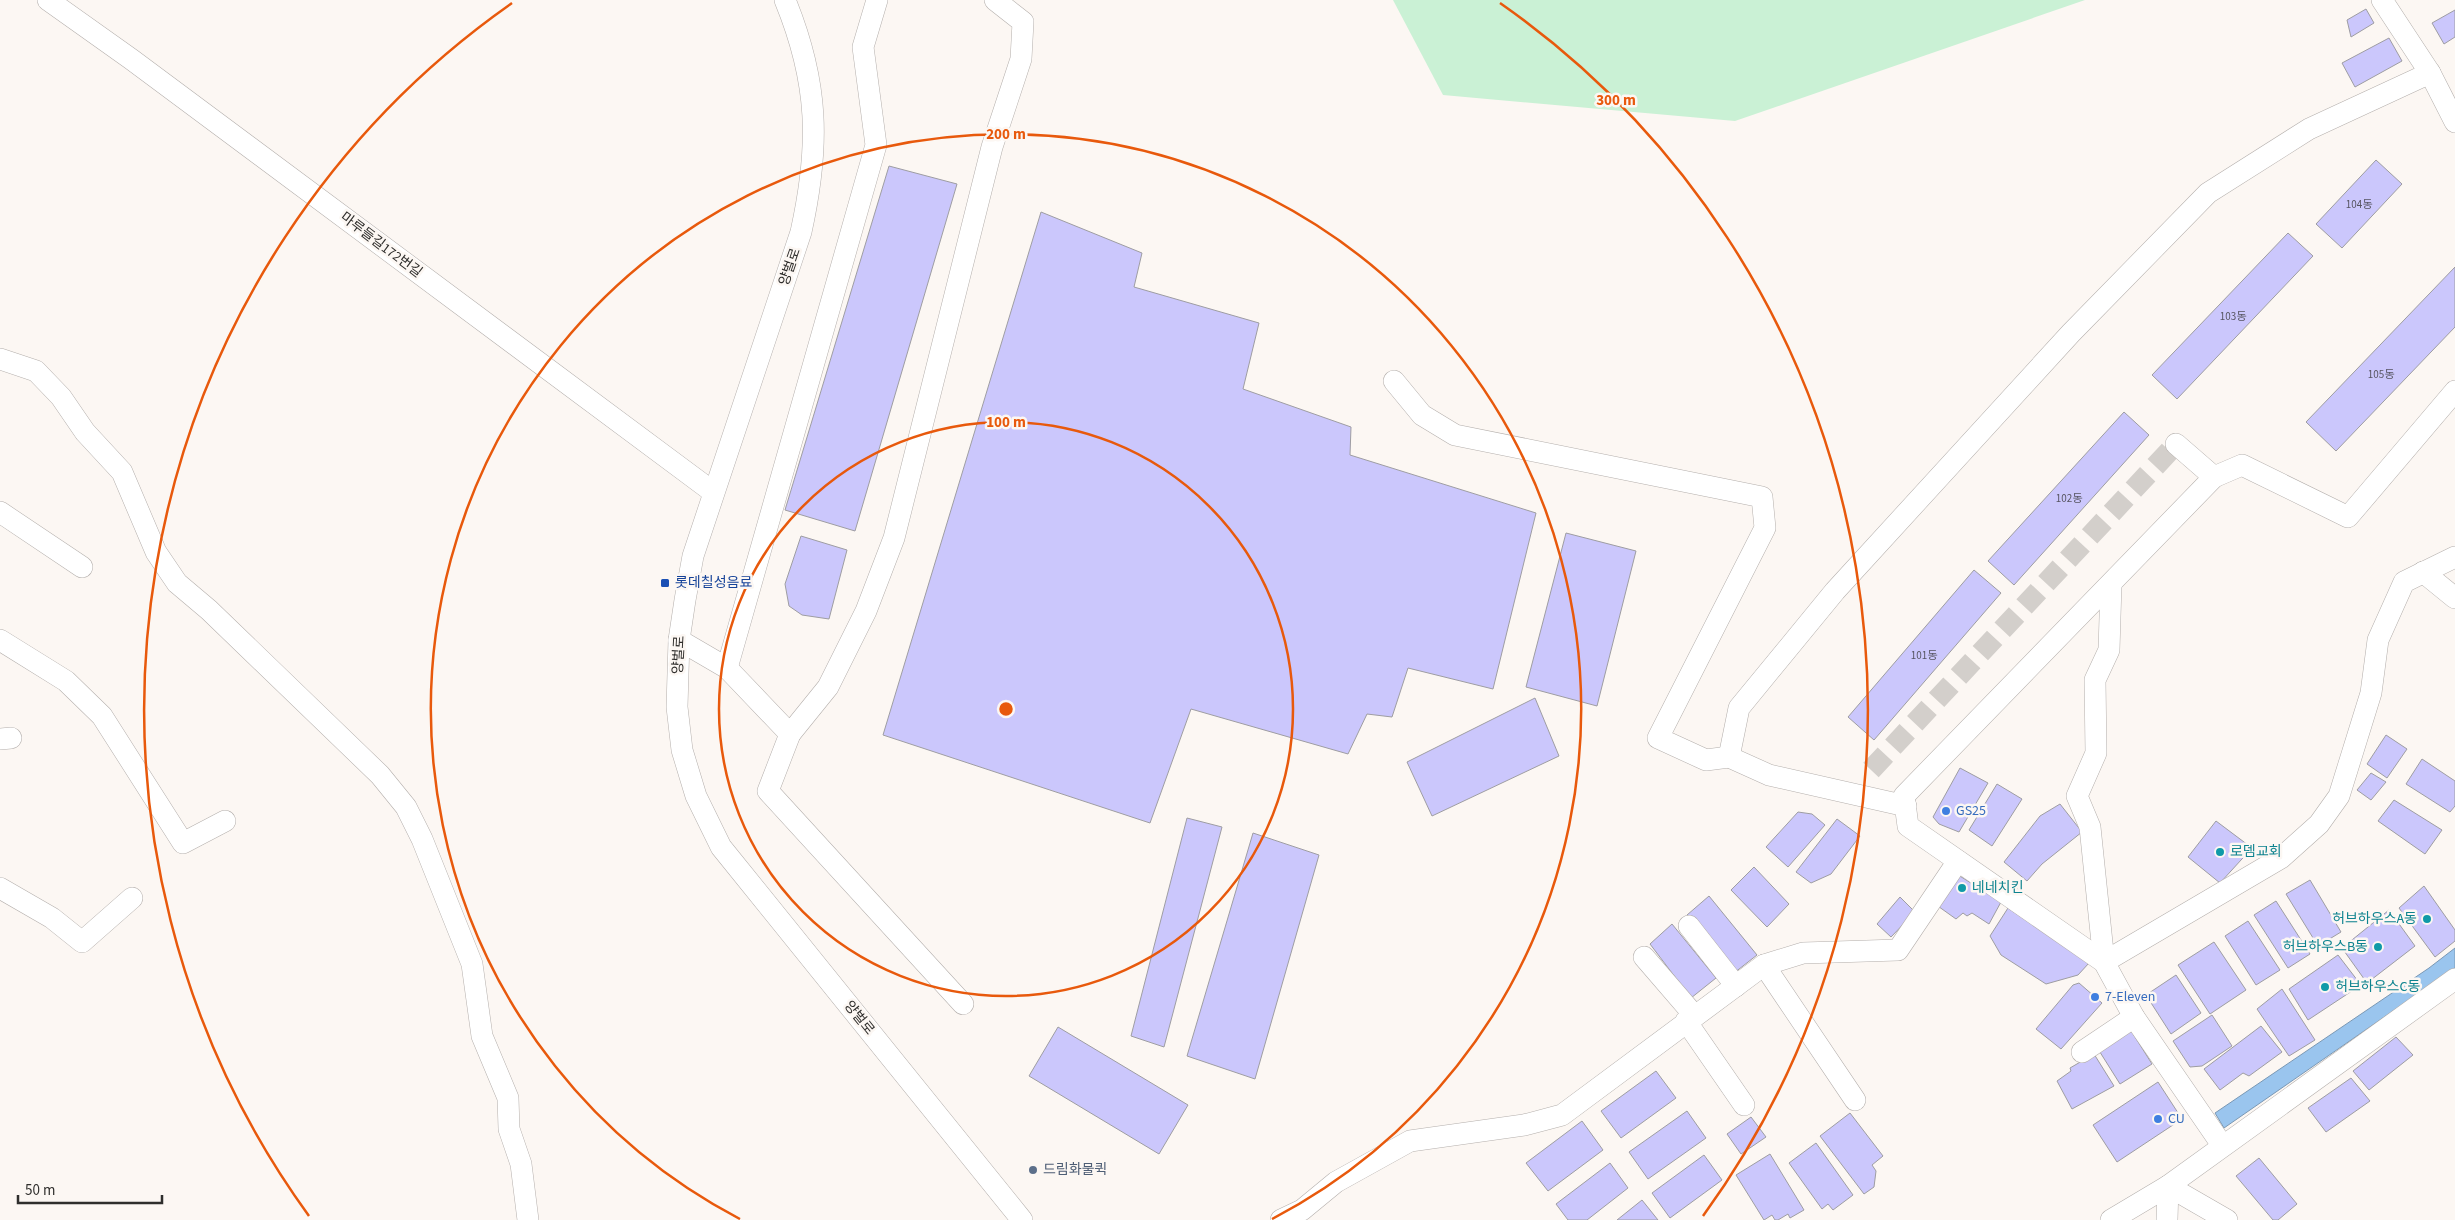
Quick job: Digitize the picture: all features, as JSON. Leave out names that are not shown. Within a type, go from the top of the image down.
[{"type":"street","name":"마루들길172번길","points":[[48,0],[131,59],[713,492]]},
{"type":"street","name":"양벌로","points":[[785,0],[801,43],[813,100],[814,157],[810,194],[801,232],[693,556],[679,640],[677,707],[682,750],[696,796],[721,847],[1022,1220]]},
{"type":"street","points":[[727,668],[876,145],[863,47],[877,0]]},
{"type":"street","points":[[963,1004],[768,791],[790,734],[828,687],[866,611],[894,538],[992,147],[1021,59],[1023,22],[995,0]]},
{"type":"street","points":[[2382,0],[2430,73],[2455,122]]},
{"type":"street","points":[[1729,757],[1739,708],[1835,591],[2071,333],[2208,194],[2309,129],[2430,73]]},
{"type":"street","points":[[0,359],[36,371],[61,396],[85,432],[122,472],[156,552],[177,583],[209,610],[380,775],[406,807],[422,839],[472,964],[482,1036],[508,1098],[509,1129],[521,1164],[528,1220]]},
{"type":"street","points":[[1394,381],[1422,415],[1455,435],[1762,496],[1765,528],[1658,738],[1706,760],[1729,757],[1770,775],[1906,806]]},
{"type":"street","points":[[2104,962],[1908,826],[1904,796],[2214,477],[2242,465],[2348,517],[2455,391]]},
{"type":"street","points":[[2176,444],[2214,477]]},
{"type":"street","points":[[0,512],[82,567]]},
{"type":"street","points":[[2104,962],[2281,858],[2319,824],[2339,796],[2371,693],[2378,640],[2404,582],[2455,557]]},
{"type":"street","points":[[2423,572],[2455,598]]},
{"type":"street","points":[[2111,584],[2109,650],[2095,680],[2096,753],[2077,796],[2090,827],[2104,962],[2134,1017],[2222,1146]]},
{"type":"street","points":[[0,640],[66,681],[102,716],[183,843],[225,821]]},
{"type":"street","points":[[679,640],[727,668],[790,734]]},
{"type":"street","points":[[1281,1220],[1302,1210],[1336,1182],[1410,1141],[1524,1125],[1562,1115],[1690,1018],[1764,965],[1803,953],[1898,950],[1958,861]]},
{"type":"street","points":[[0,888],[52,918],[82,942],[132,898]]},
{"type":"street","points":[[1689,926],[1736,986]]},
{"type":"street","points":[[1644,957],[1690,1018],[1744,1105]]},
{"type":"street","points":[[1764,965],[1855,1100]]},
{"type":"street","points":[[2111,1220],[2168,1186],[2455,979]]},
{"type":"street","points":[[2082,1052],[2134,1017]]},
{"type":"street","points":[[2167,1220],[2168,1186]]},
{"type":"street","points":[[2168,1186],[2226,1220]]},
{"type":"green space","points":[[1393,0],[2085,0],[1735,121],[1443,95]]},
{"type":"water","points":[[2455,948],[2455,968],[2224,1128],[2215,1113],[2429,968]]},
{"type":"building","points":[[2366,9],[2374,23],[2351,37],[2347,20]]},
{"type":"building","points":[[2455,10],[2455,37],[2444,44],[2432,23]]},
{"type":"building","points":[[2389,38],[2402,61],[2355,87],[2342,63]]},
{"type":"building","points":[[2376,160],[2402,184],[2342,248],[2316,224]]},
{"type":"building","points":[[889,166],[957,184],[855,531],[785,510]]},
{"type":"building","points":[[1041,212],[1142,253],[1134,287],[1259,323],[1243,389],[1351,427],[1350,455],[1536,513],[1493,689],[1408,668],[1392,717],[1367,714],[1348,754],[1191,709],[1150,823],[883,735]]},
{"type":"building","points":[[2288,233],[2313,256],[2177,399],[2152,375]]},
{"type":"building","points":[[2455,267],[2455,327],[2336,451],[2306,422]]},
{"type":"building","points":[[2124,412],[2149,435],[2014,585],[1988,561]]},
{"type":"building","points":[[1566,533],[1636,551],[1597,706],[1526,687]]},
{"type":"building","points":[[801,536],[847,550],[829,619],[802,615],[789,606],[785,584]]},
{"type":"building","points":[[1974,570],[2001,593],[1874,740],[1848,717]]},
{"type":"building","points":[[1535,698],[1559,756],[1432,816],[1407,762]]},
{"type":"building","points":[[2386,735],[2407,749],[2387,778],[2367,764]]},
{"type":"building","points":[[2422,759],[2455,781],[2455,806],[2450,812],[2406,784]]},
{"type":"building","points":[[1960,768],[1988,783],[1959,832],[1939,824],[1933,817]]},
{"type":"building","points":[[2371,773],[2386,782],[2371,800],[2357,790]]},
{"type":"building","points":[[1997,784],[2022,799],[1992,846],[1969,830]]},
{"type":"building","points":[[2394,800],[2442,830],[2425,854],[2378,821]]},
{"type":"building","points":[[2060,804],[2082,832],[2042,864],[2027,881],[2004,862],[2040,816]]},
{"type":"building","points":[[1798,812],[1812,814],[1825,825],[1788,867],[1766,847]]},
{"type":"building","points":[[1187,818],[1222,827],[1164,1047],[1131,1036]]},
{"type":"building","points":[[1837,819],[1860,836],[1831,874],[1811,883],[1796,872]]},
{"type":"building","name":"로뎀교회","points":[[2216,821],[2252,848],[2220,883],[2188,857]]},
{"type":"building","points":[[1253,833],[1319,855],[1255,1079],[1187,1056]]},
{"type":"building","points":[[1754,867],[1789,904],[1767,927],[1731,890]]},
{"type":"building","name":"네네치킨","points":[[1955,873],[2001,902],[1989,924],[1972,913],[1967,916],[1963,913],[1956,919],[1935,904]]},
{"type":"building","points":[[2310,880],[2341,932],[2318,946],[2286,894]]},
{"type":"building","name":"허브하우스A동","points":[[2424,886],[2455,930],[2455,941],[2435,957],[2399,908]]},
{"type":"building","points":[[1709,896],[1757,955],[1734,973],[1687,915]]},
{"type":"building","points":[[1900,897],[1915,912],[1891,937],[1877,924]]},
{"type":"building","points":[[2276,901],[2310,954],[2288,968],[2254,915]]},
{"type":"building","points":[[2008,908],[2089,963],[2078,975],[2046,984],[2001,955],[1990,936]]},
{"type":"building","name":"허브하우스B동","points":[[2389,910],[2415,946],[2367,983],[2342,948]]},
{"type":"building","points":[[2248,921],[2280,970],[2256,985],[2225,936]]},
{"type":"building","points":[[1672,924],[1716,978],[1691,998],[1650,944]]},
{"type":"building","points":[[2214,942],[2246,990],[2210,1014],[2178,965]]},
{"type":"building","name":"허브하우스C동","points":[[2338,955],[2361,985],[2308,1020],[2289,989]]},
{"type":"building","points":[[2176,975],[2201,1013],[2171,1034],[2146,995]]},
{"type":"building","points":[[2079,983],[2102,1003],[2061,1049],[2036,1029],[2073,985]]},
{"type":"building","points":[[2282,989],[2315,1040],[2289,1056],[2257,1009]]},
{"type":"building","points":[[2212,1015],[2232,1046],[2202,1066],[2190,1067],[2173,1041]]},
{"type":"building","points":[[2261,1026],[2282,1052],[2249,1076],[2243,1073],[2220,1090],[2204,1069]]},
{"type":"building","points":[[1058,1027],[1188,1105],[1159,1154],[1029,1076]]},
{"type":"building","points":[[2130,1029],[2152,1064],[2120,1084],[2098,1049]]},
{"type":"building","points":[[2396,1037],[2413,1055],[2369,1090],[2353,1071]]},
{"type":"building","points":[[2094,1054],[2114,1086],[2072,1109],[2057,1081],[2071,1071],[2070,1068]]},
{"type":"building","points":[[1656,1071],[1676,1098],[1621,1138],[1601,1111]]},
{"type":"building","points":[[2351,1078],[2370,1101],[2326,1132],[2308,1108]]},
{"type":"building","points":[[2158,1082],[2182,1119],[2117,1162],[2093,1125]]},
{"type":"building","points":[[1687,1111],[1706,1138],[1648,1179],[1629,1152]]},
{"type":"building","points":[[1850,1113],[1883,1156],[1872,1165],[1876,1171],[1874,1187],[1864,1194],[1820,1136]]},
{"type":"building","points":[[1751,1117],[1766,1137],[1741,1154],[1727,1134]]},
{"type":"building","points":[[1582,1121],[1603,1150],[1548,1191],[1526,1163]]},
{"type":"building","points":[[1816,1143],[1853,1195],[1833,1210],[1828,1204],[1822,1209],[1789,1163]]},
{"type":"building","points":[[1770,1154],[1804,1210],[1790,1218],[1788,1214],[1775,1220],[1772,1215],[1764,1220],[1736,1175]]},
{"type":"building","points":[[1704,1155],[1722,1180],[1670,1218],[1652,1193]]},
{"type":"building","points":[[2259,1158],[2297,1204],[2278,1220],[2273,1220],[2236,1176]]},
{"type":"building","points":[[1610,1163],[1628,1188],[1587,1220],[1568,1220],[1556,1204]]},
{"type":"building","points":[[1642,1200],[1658,1220],[1617,1220]]},
{"type":"tunnel","points":[[1871,770],[2176,444]]},
{"type":"place","name":"롯데칠성음료","points":[[665,583]]},
{"type":"place","name":"GS25","points":[[1946,811]]},
{"type":"place","name":"로뎀교회","points":[[2220,852]]},
{"type":"place","name":"네네치킨","points":[[1962,888]]},
{"type":"place","name":"허브하우스A동","points":[[2427,919]]},
{"type":"place","name":"허브하우스B동","points":[[2378,947]]},
{"type":"place","name":"허브하우스C동","points":[[2325,987]]},
{"type":"place","name":"7-Eleven","points":[[2095,997]]},
{"type":"place","name":"CU","points":[[2158,1119]]},
{"type":"place","name":"드림화물퀵","points":[[1033,1170]]}]
